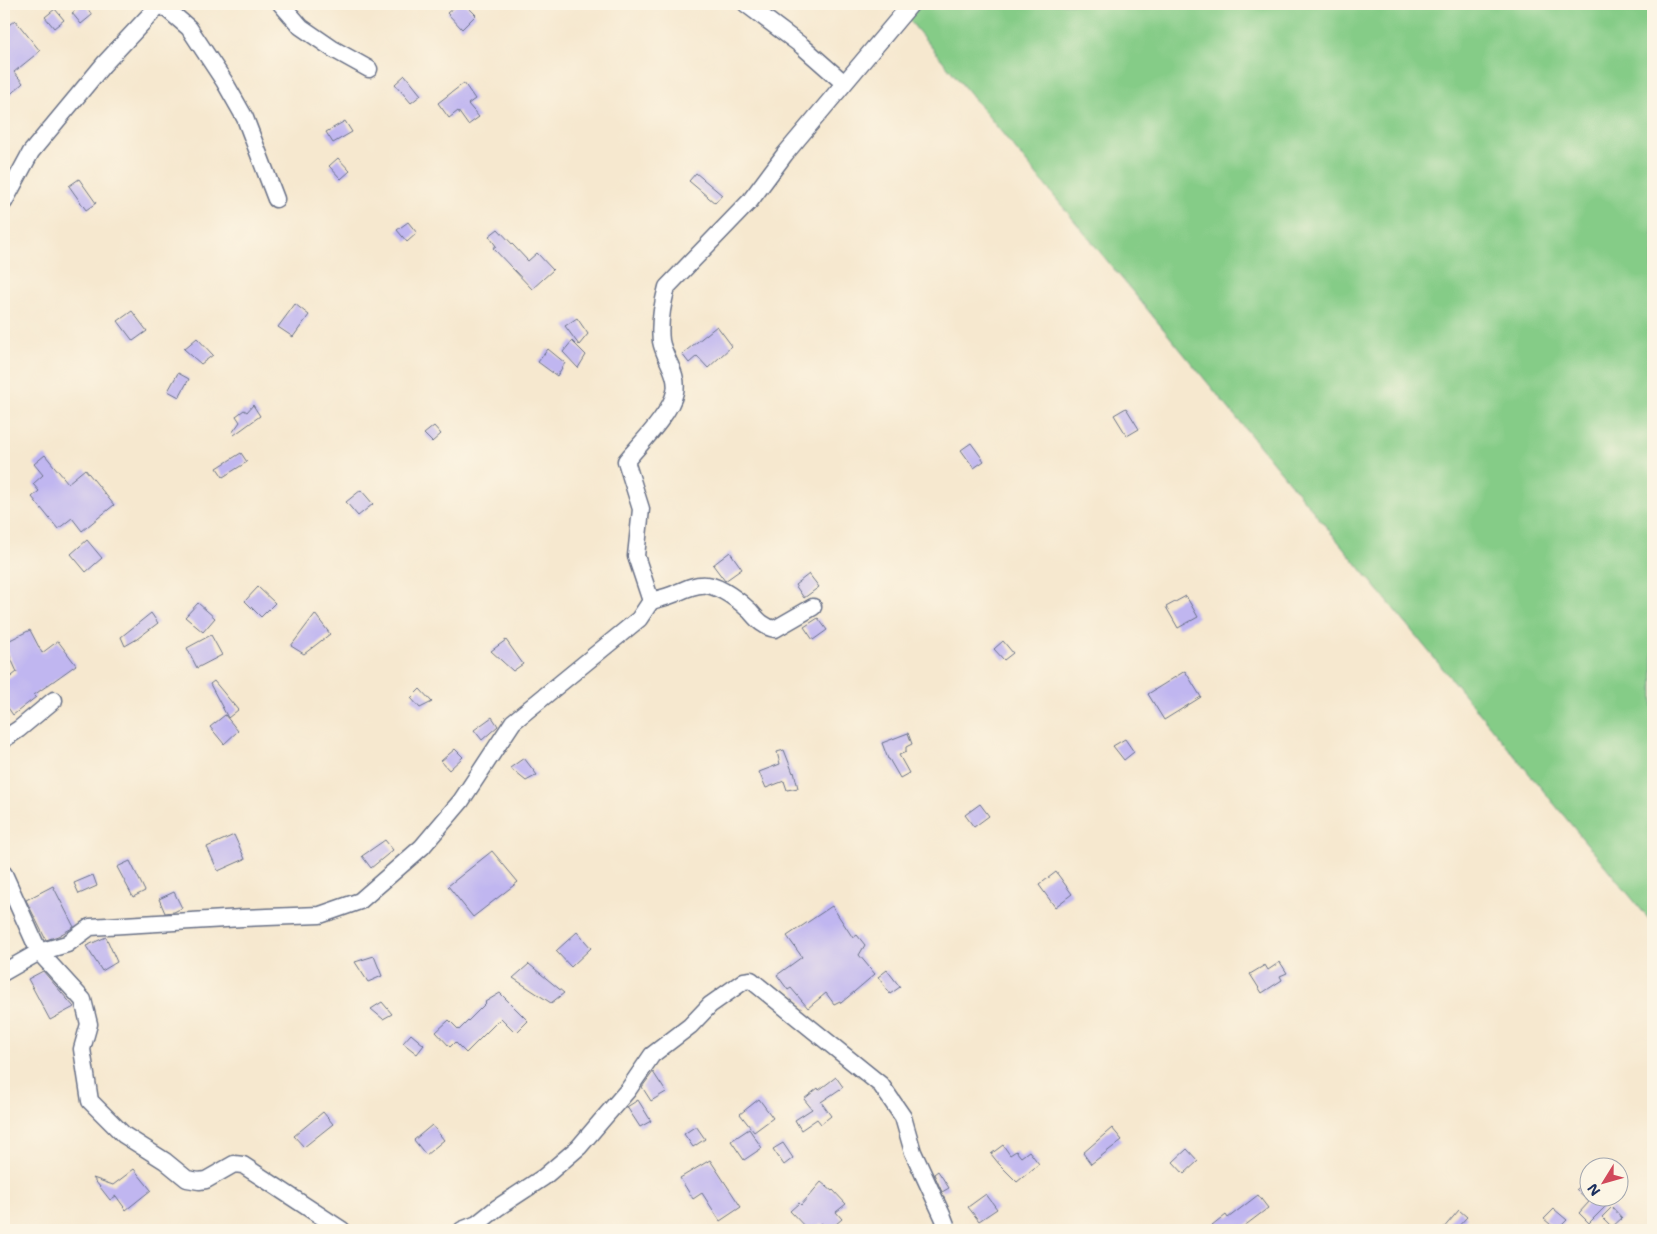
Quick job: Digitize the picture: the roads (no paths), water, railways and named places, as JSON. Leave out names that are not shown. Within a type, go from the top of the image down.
[{"type":"street","points":[[4,202],[31,152],[104,64],[160,4],[189,28],[224,81],[245,118],[276,199]]},
{"type":"street","points":[[281,4],[301,27],[333,49],[369,69]]},
{"type":"street","points":[[746,4],[802,46],[844,83]]},
{"type":"street","points":[[651,601],[636,556],[641,509],[626,461],[669,408],[676,392],[675,378],[661,341],[663,305],[667,287],[750,201],[785,154],[911,4]]},
{"type":"street","points":[[4,972],[39,952],[67,944],[90,927],[320,915],[360,901],[422,847],[461,801],[512,722],[639,619],[651,601],[684,589],[706,584],[726,593],[743,605],[761,623],[768,628],[774,629],[813,607]]},
{"type":"street","points":[[4,739],[54,700]]},
{"type":"street","points":[[4,874],[39,952],[82,1000],[89,1024],[82,1049],[90,1101],[124,1135],[165,1161],[187,1179],[206,1180],[234,1164],[243,1165],[342,1230]]},
{"type":"street","points":[[462,1230],[477,1224],[544,1177],[579,1147],[628,1090],[652,1055],[690,1026],[710,1005],[744,981],[751,980],[881,1085],[903,1117],[913,1152],[944,1216],[948,1230]]}]
